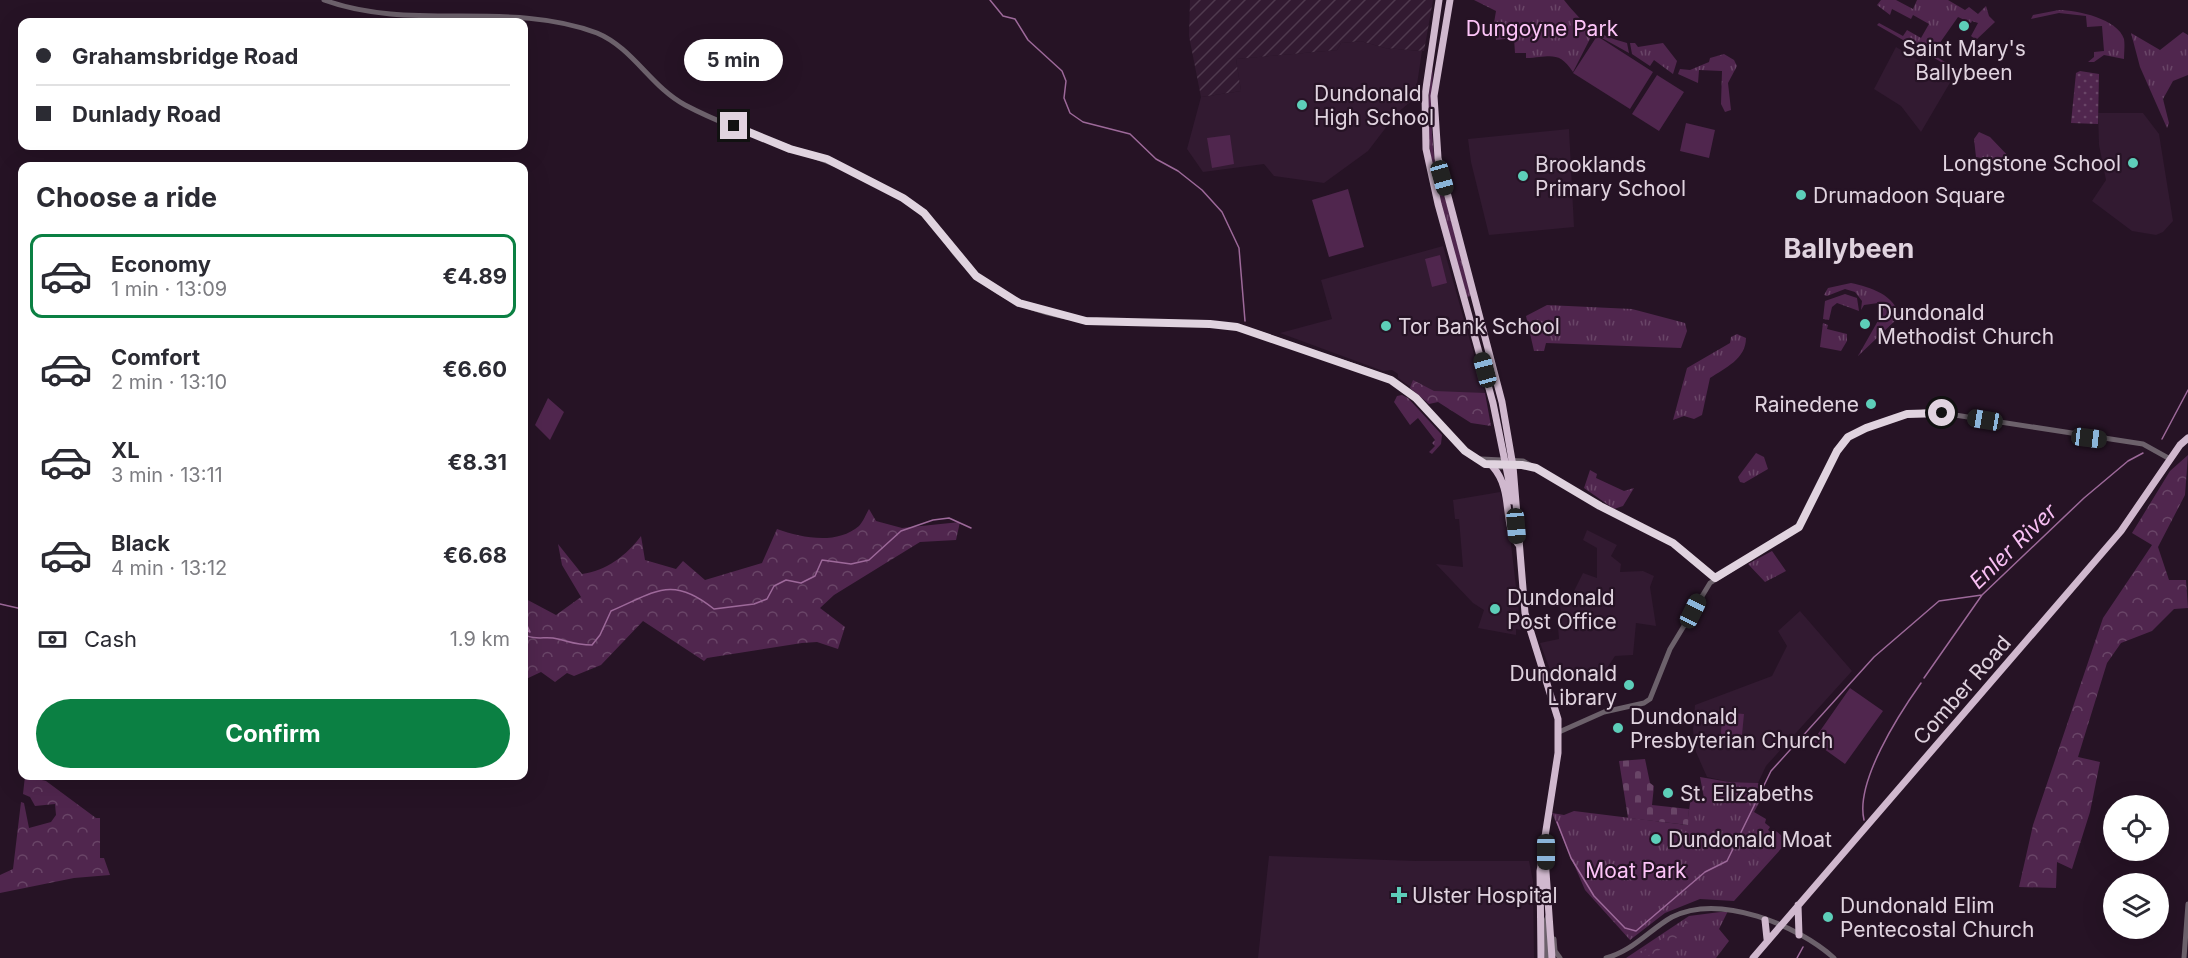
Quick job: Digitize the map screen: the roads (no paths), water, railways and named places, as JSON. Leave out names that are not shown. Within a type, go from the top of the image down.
[{"type":"highway","points":[[1439,0],[1426,78],[1424,117],[1426,149],[1438,204],[1509,462]]},
{"type":"highway","points":[[1450,0],[1434,96],[1438,158],[1502,402],[1527,626],[1555,708],[1559,732],[1540,871],[1541,958]]},
{"type":"highway","name":"Comber Road","points":[[1753,958],[2121,531],[2170,459],[2188,438]]},
{"type":"highway","points":[[1493,467],[1505,488],[1512,536],[1518,544]]},
{"type":"highway","points":[[1544,848],[1552,958]]},
{"type":"highway","points":[[1798,905],[1799,935]]},
{"type":"highway","points":[[1765,920],[1766,942]]},
{"type":"street","points":[[324,0],[347,8],[402,14],[473,13],[545,17],[574,23],[602,35],[625,50],[682,104],[768,141],[827,159],[916,206],[967,267],[988,286],[1019,303],[1086,321],[1210,324],[1266,336],[1391,380],[1416,398],[1461,447],[1493,467],[1509,462]]},
{"type":"street","points":[[1559,732],[1604,712],[1644,703],[1650,699],[1670,649],[1705,590],[1715,578],[1799,527],[1837,451],[1853,434],[1907,414],[1942,413],[2143,444],[2170,459]]},
{"type":"street","points":[[1479,459],[1531,466],[1673,543],[1715,578]]},
{"type":"street","points":[[2184,958],[2188,904]]},
{"type":"street","points":[[1606,958],[1630,948],[1670,919],[1694,909],[1728,908],[1765,920],[1819,944],[1834,958]]},
{"type":"street","points":[[1547,958],[1545,923],[1549,920],[1553,929],[1555,951],[1560,958]]},
{"type":"waterway","points":[[990,0],[1003,16],[1015,19],[1028,40],[1062,71],[1066,81],[1064,98],[1070,113],[1083,122],[1130,134],[1156,159],[1178,171],[1202,190],[1222,212],[1239,248],[1245,321]]},
{"type":"waterway","name":"Enler River","points":[[2162,439],[2188,390]]},
{"type":"waterway","name":"Enler River","points":[[1924,678],[1982,595],[2084,498],[2128,461],[2143,453]]},
{"type":"waterway","points":[[528,636],[592,645],[600,635],[611,611],[651,593],[662,590],[686,592],[714,609],[754,604],[767,599],[774,586],[786,580],[801,583],[815,576],[822,560],[851,564],[869,560],[901,531],[933,520],[949,518],[971,528]]},
{"type":"waterway","points":[[1557,822],[1571,858],[1594,896],[1625,928],[1636,931],[1705,872],[1727,861],[1771,771],[1874,657],[1939,601],[1982,595]]},
{"type":"waterway","points":[[0,604],[18,608]]},
{"type":"waterway","points":[[528,628],[530,632],[528,631]]},
{"type":"waterway","name":"Enler River","points":[[1864,820],[1863,804],[1872,768],[1891,730],[1921,683]]},
{"type":"waterway","points":[[1797,958],[1803,947]]},
{"type":"place","name":"Saint Mary's Ballybeen","points":[[1964,26]]},
{"type":"place","name":"Dundonald High School","points":[[1302,105]]},
{"type":"place","name":"Longstone School","points":[[2133,163]]},
{"type":"place","name":"Brooklands Primary School","points":[[1523,176]]},
{"type":"place","name":"Drumadoon Square","points":[[1801,195]]},
{"type":"place","name":"Dundonald Methodist Church","points":[[1865,324]]},
{"type":"place","name":"Tor Bank School","points":[[1386,326]]},
{"type":"place","name":"Rainedene","points":[[1871,404]]},
{"type":"place","name":"Dundonald Post Office","points":[[1495,609]]},
{"type":"place","name":"Dundonald Library","points":[[1629,685]]},
{"type":"place","name":"Dundonald Presbyterian Church","points":[[1618,728]]},
{"type":"place","name":"St. Elizabeths","points":[[1668,793]]},
{"type":"place","name":"Dundonald Moat","points":[[1656,839]]},
{"type":"place","name":"Ulster Hospital","points":[[1399,895]]},
{"type":"place","name":"Dundonald Elim Pentecostal Church","points":[[1828,917]]},
{"type":"district","name":"Ballybeen","points":[[1849,248]]},
{"type":"park label","name":"Dungoyne Park","points":[[1542,28]]},
{"type":"park label","name":"Moat Park","points":[[1636,870]]}]
